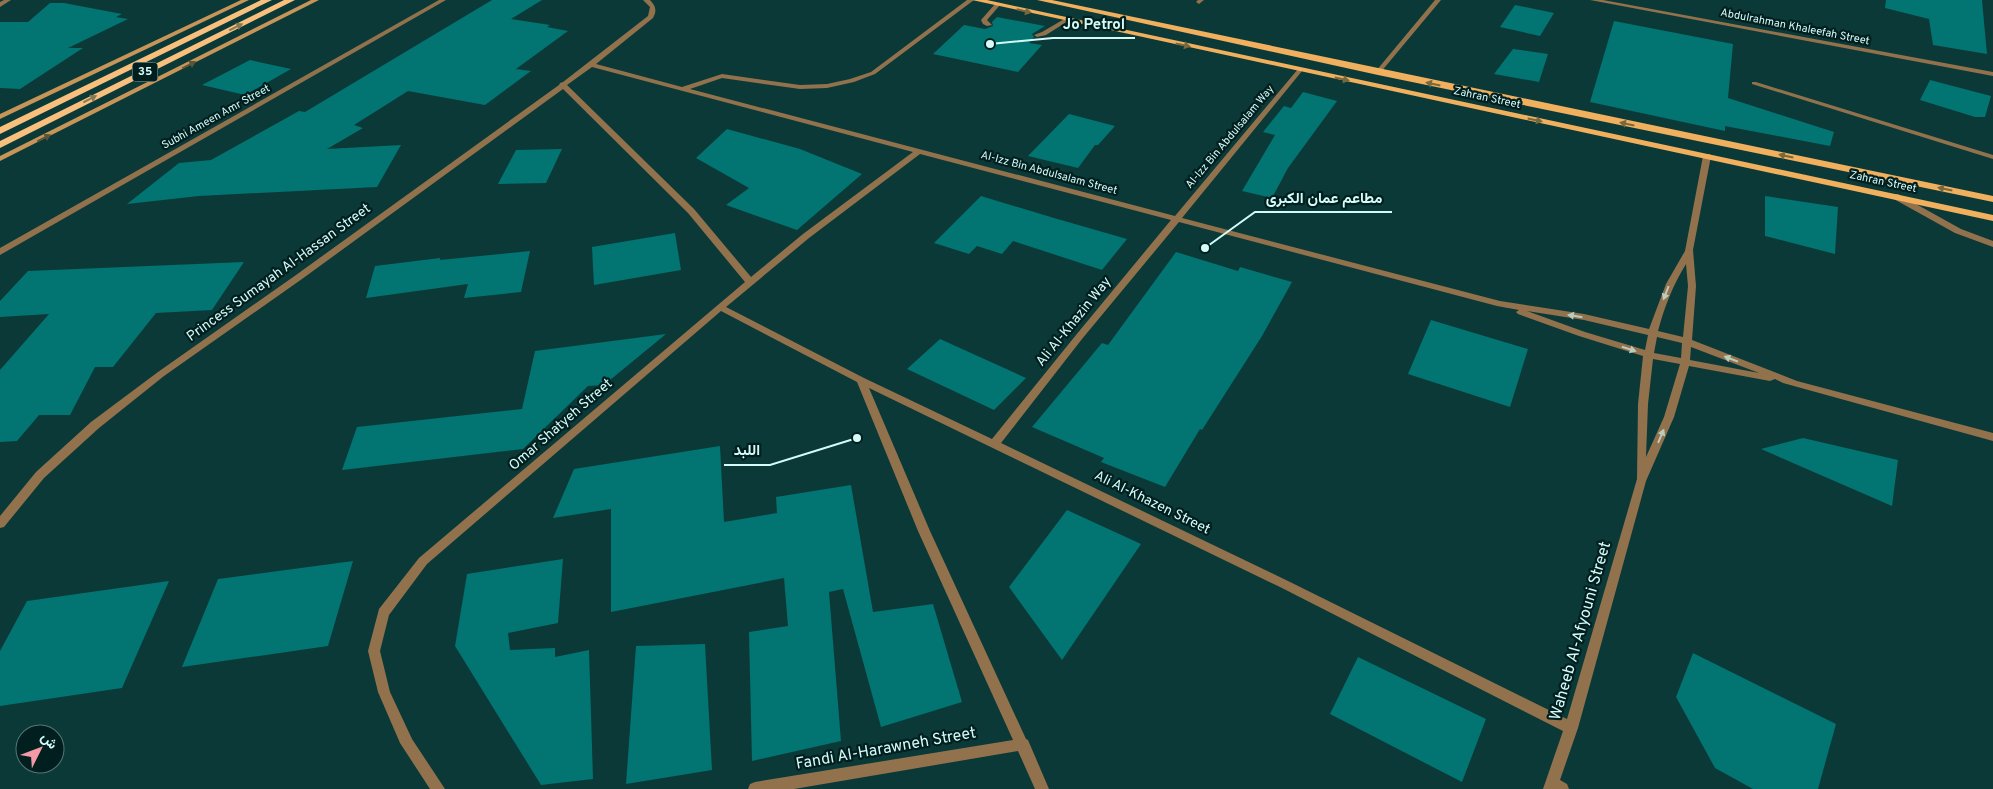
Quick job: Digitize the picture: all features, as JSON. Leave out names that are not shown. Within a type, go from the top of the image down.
[{"type":"highway","name":"35","points":[[0,131],[268,0]]},
{"type":"highway","name":"35","points":[[0,145],[291,0]]},
{"type":"main road","points":[[0,117],[246,0]]},
{"type":"main road","points":[[0,159],[316,0]]},
{"type":"main road","name":"Zahran Street","points":[[976,0],[1993,218]]},
{"type":"main road","name":"Zahran Street","points":[[1041,0],[1378,72],[1993,199]]},
{"type":"street","points":[[0,5],[8,0]]},
{"type":"street","name":"Subhi Ameen Amr Street","points":[[0,252],[442,0]]},
{"type":"street","points":[[591,65],[651,17],[654,12],[653,7],[646,0]]},
{"type":"street","points":[[683,89],[722,76],[800,87],[827,86],[852,81],[873,73],[971,0]]},
{"type":"street","points":[[1378,72],[1438,0]]},
{"type":"street","name":"Abdulrahman Khaleefah Street","points":[[1593,0],[1993,74]]},
{"type":"street","points":[[989,25],[984,20],[996,4]]},
{"type":"street","points":[[1037,35],[1044,34],[1066,20]]},
{"type":"street","name":"Princess Sumayah Al-Hassan Street","points":[[0,524],[40,476],[96,425],[161,374],[300,277],[562,84],[591,65]]},
{"type":"street","name":"Al-Izz Bin Abdulsalam Street","points":[[591,65],[1500,304],[1582,334],[1650,355],[1685,364],[1793,382]]},
{"type":"street","name":"Al-Izz Bin Abdulsalam Way","points":[[1177,219],[1300,70]]},
{"type":"street","points":[[1754,83],[1993,158]]},
{"type":"street","points":[[562,84],[691,211],[750,282]]},
{"type":"street","name":"Omar Shatyeh Street","points":[[438,789],[407,743],[384,692],[374,651],[384,613],[423,561],[750,282],[806,236],[919,151]]},
{"type":"street","name":"Waheeb Al-Afyouni Street","points":[[1555,787],[1570,728],[1641,481],[1669,417],[1685,364],[1692,286],[1689,250],[1707,156]]},
{"type":"street","points":[[1895,196],[1958,231],[1993,244]]},
{"type":"street","name":"Ali Al-Khazin Way","points":[[995,443],[1177,219]]},
{"type":"street","name":"Waheeb Al-Afyouni Street","points":[[1641,481],[1642,410],[1653,333],[1670,284],[1689,250]]},
{"type":"street","name":"Al-Izz Bin Abdulsalam Street","points":[[1500,304],[1584,317],[1653,333],[1686,342],[1793,382],[1993,437]]},
{"type":"street","name":"Ali Al-Khazen Street","points":[[720,307],[861,380],[995,443],[1570,728]]},
{"type":"street","points":[[861,380],[924,531],[1042,789]]},
{"type":"street","name":"Fandi Al-Harawneh Street","points":[[755,789],[1023,744]]},
{"type":"building","points":[[492,0],[542,0],[511,19],[550,25],[547,27],[568,31],[516,69],[531,71],[485,105],[408,91],[354,125],[363,128],[327,149],[401,145],[377,187],[199,196],[127,204],[179,163],[211,160],[299,111],[305,112]]},
{"type":"building","points":[[1886,0],[1982,0],[1987,54],[1933,45],[1929,19],[1885,8]]},
{"type":"building","points":[[50,3],[64,3],[122,14],[116,17],[128,19],[68,48],[83,48],[20,89],[0,88],[0,22],[28,22]]},
{"type":"building","points":[[1515,5],[1554,13],[1540,36],[1500,27]]},
{"type":"building","points":[[997,17],[1045,26],[1032,34],[1034,37],[1029,43],[1042,45],[1018,72],[933,54],[964,25],[985,29],[993,26],[992,22]]},
{"type":"building","points":[[1614,21],[1733,44],[1728,98],[1834,132],[1830,146],[1725,126],[1725,131],[1590,102]]},
{"type":"building","points":[[1513,49],[1548,54],[1539,82],[1494,74]]},
{"type":"building","points":[[250,60],[291,69],[245,95],[202,85]]},
{"type":"building","points":[[1930,80],[1991,96],[1985,117],[1975,117],[1920,100]]},
{"type":"building","points":[[1303,92],[1337,101],[1288,168],[1272,198],[1242,191],[1275,135],[1263,132],[1284,106],[1291,108]]},
{"type":"building","points":[[1069,114],[1115,126],[1098,145],[1095,145],[1078,168],[1028,156]]},
{"type":"building","points":[[727,129],[800,149],[862,174],[797,230],[726,205],[749,188],[696,158]]},
{"type":"building","points":[[562,149],[546,183],[498,184],[516,150]]},
{"type":"building","points":[[981,196],[1127,239],[1102,270],[1013,241],[1002,254],[977,246],[969,254],[934,243]]},
{"type":"building","points":[[1765,196],[1838,207],[1835,254],[1765,236]]},
{"type":"building","points":[[675,233],[681,270],[594,285],[592,247]]},
{"type":"building","points":[[530,251],[521,292],[464,298],[468,284],[366,298],[375,266],[440,258],[440,260]]},
{"type":"building","points":[[1176,252],[1238,271],[1240,267],[1292,282],[1262,336],[1202,430],[1200,429],[1165,487],[1101,462],[1104,458],[1032,427],[1102,343],[1108,345]]},
{"type":"building","points":[[244,262],[212,310],[156,313],[113,367],[95,367],[70,415],[39,415],[17,441],[0,442],[0,370],[49,314],[0,317],[0,301],[28,271]]},
{"type":"building","points":[[1431,320],[1528,349],[1510,407],[1408,374]]},
{"type":"building","points":[[666,334],[604,385],[588,386],[523,449],[342,470],[357,427],[522,409],[535,351]]},
{"type":"building","points":[[940,339],[1026,378],[994,410],[907,369]]},
{"type":"building","points":[[1803,438],[1898,460],[1892,506],[1761,449]]},
{"type":"building","points":[[720,446],[724,522],[777,513],[776,497],[851,485],[873,612],[933,604],[962,702],[881,727],[843,589],[829,592],[841,741],[752,761],[749,632],[788,626],[784,578],[611,612],[611,509],[553,518],[574,469]]},
{"type":"building","points":[[1067,510],[1141,544],[1062,660],[1009,587]]},
{"type":"building","points":[[563,559],[558,623],[508,633],[510,650],[555,648],[555,657],[589,650],[593,779],[541,785],[455,646],[467,574]]},
{"type":"building","points":[[353,561],[328,646],[182,667],[218,579]]},
{"type":"building","points":[[169,581],[122,688],[0,706],[0,651],[27,601]]},
{"type":"building","points":[[705,644],[712,770],[626,784],[636,646]]},
{"type":"building","points":[[1693,653],[1836,724],[1818,789],[1753,789],[1715,768],[1676,697]]},
{"type":"building","points":[[1358,657],[1486,719],[1462,782],[1330,714]]},
{"type":"place","name":"Jo Petrol","points":[[990,44]]},
{"type":"place","name":"مطاعم عمان الكبرى","points":[[1205,248]]},
{"type":"place","name":"اللبد","points":[[857,438]]}]
